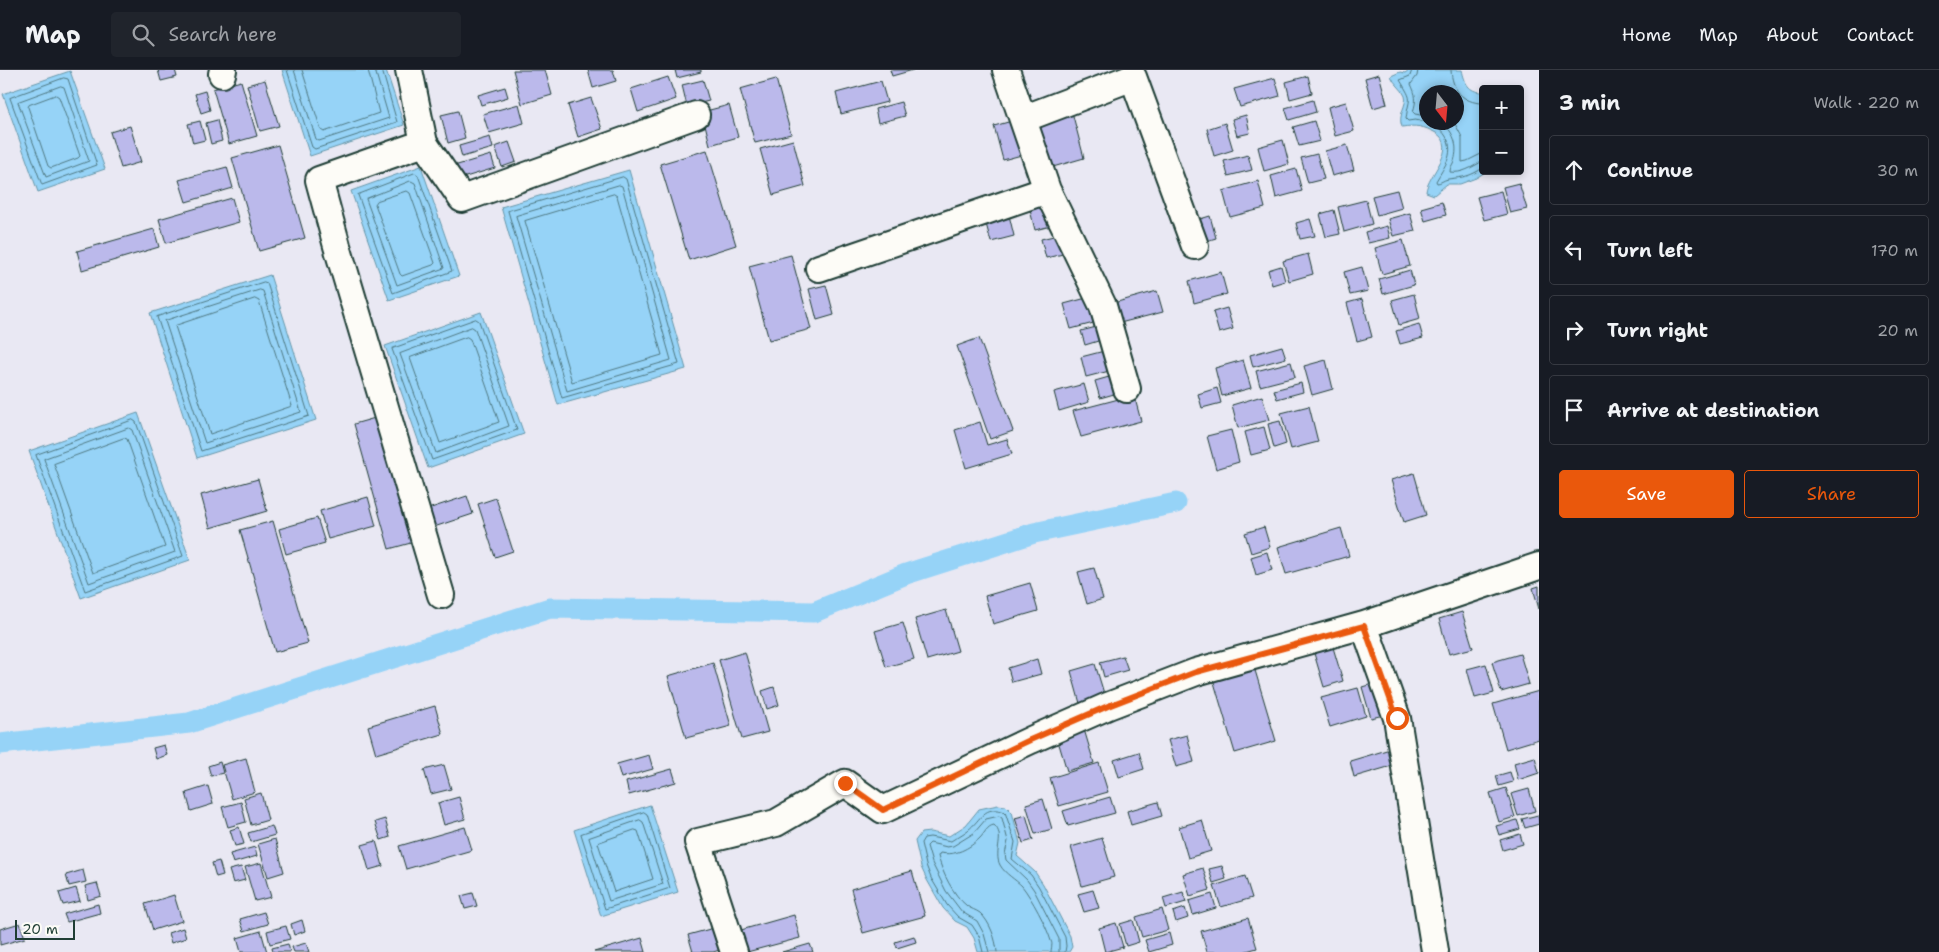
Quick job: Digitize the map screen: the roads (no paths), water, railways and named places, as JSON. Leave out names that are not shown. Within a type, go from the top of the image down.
[{"type":"street","points":[[409,70],[424,143],[462,199],[696,115]]},
{"type":"street","points":[[1006,70],[1047,190],[1103,306],[1127,389]]},
{"type":"street","points":[[1023,119],[1133,77],[1195,246]]},
{"type":"street","points":[[424,143],[318,180],[441,595]]},
{"type":"street","points":[[819,268],[1047,190]]},
{"type":"street","points":[[734,952],[698,842],[776,822],[845,783],[883,810],[1048,732],[1108,706],[1196,672],[1364,626],[1539,566]]},
{"type":"street","points":[[1364,626],[1397,718],[1435,951]]},
{"type":"water","points":[[282,70],[386,70],[404,125],[310,156]]},
{"type":"water","points":[[1409,70],[1462,70],[1468,86],[1479,92],[1479,175],[1481,175],[1460,184],[1447,184],[1434,195],[1426,192],[1444,154],[1445,146],[1443,139],[1430,130],[1464,130],[1464,85],[1419,85],[1419,127],[1402,127],[1401,118],[1406,99],[1391,76],[1400,72],[1405,73]]},
{"type":"water","points":[[70,71],[105,169],[38,192],[3,94]]},
{"type":"water","points":[[421,166],[459,276],[389,300],[351,191]]},
{"type":"water","points":[[629,170],[686,369],[558,405],[501,207]]},
{"type":"water","points":[[270,275],[316,420],[197,458],[150,313]]},
{"type":"water","points":[[481,312],[524,434],[428,468],[385,346]]},
{"type":"water","points":[[138,413],[190,560],[81,598],[29,451]]},
{"type":"water","points":[[650,805],[678,892],[601,916],[574,830]]},
{"type":"water","points":[[998,805],[1006,806],[1012,812],[1020,843],[1017,856],[1035,872],[1043,884],[1070,936],[1072,947],[1069,952],[978,952],[974,938],[967,927],[955,921],[943,908],[927,880],[921,867],[915,841],[921,833],[930,832],[949,836],[966,825],[979,809]]},
{"type":"waterway","points":[[0,744],[189,723],[550,608],[814,612],[906,574],[1034,533],[1176,503]]}]
